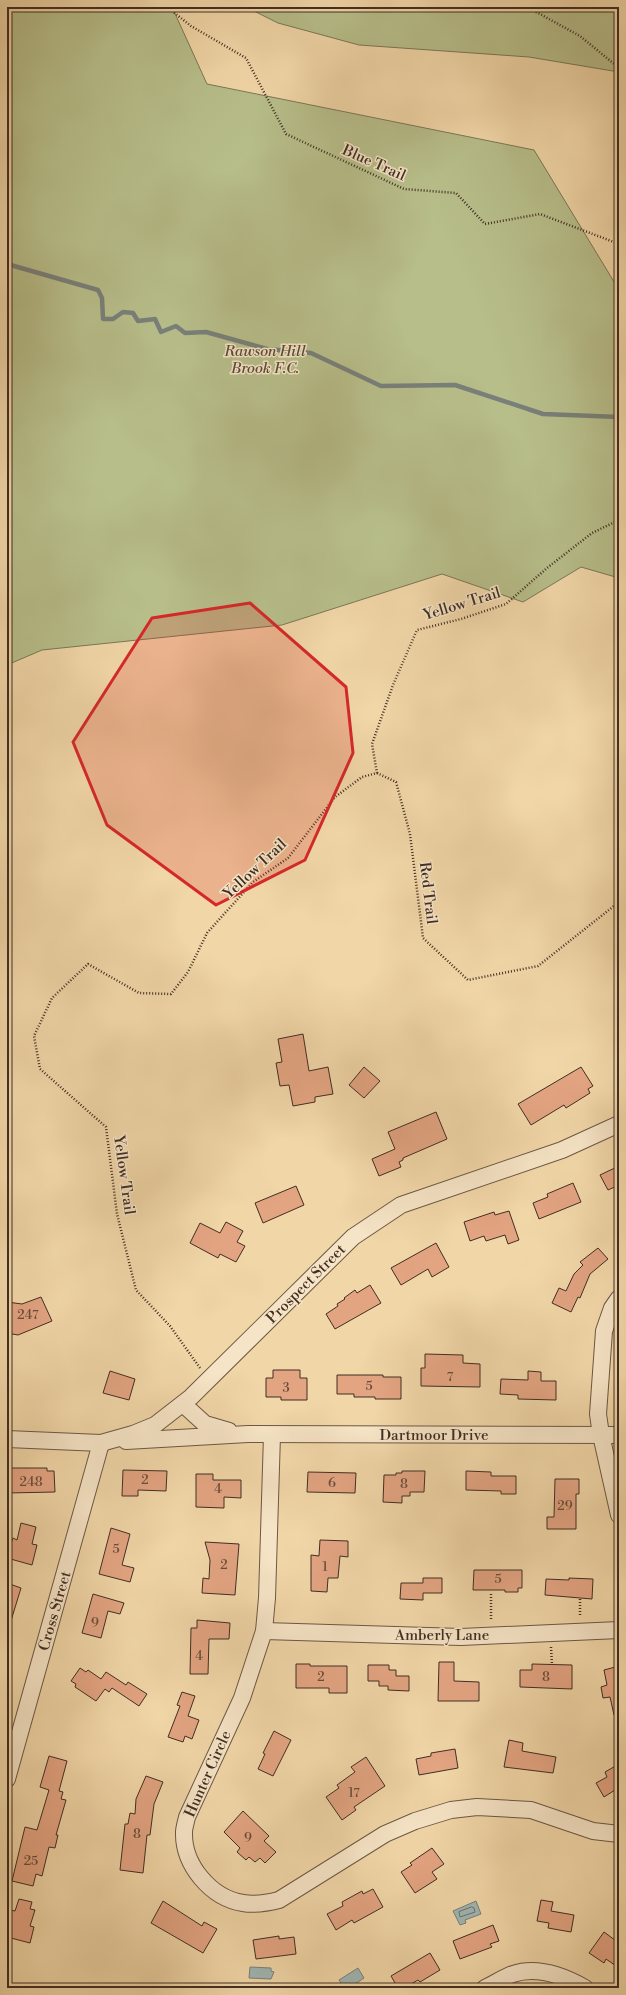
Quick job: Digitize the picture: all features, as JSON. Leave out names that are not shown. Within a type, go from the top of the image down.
[{"type":"street","name":"Prospect Street","points":[[7,1439],[101,1443],[133,1434],[163,1420],[183,1404],[208,1380],[353,1237],[377,1220],[401,1205],[562,1150],[619,1124]]},
{"type":"street","points":[[619,1298],[612,1308],[604,1331],[598,1414],[601,1435],[619,1515]]},
{"type":"street","name":"Dartmoor Drive","points":[[183,1404],[199,1419],[211,1427],[248,1434]]},
{"type":"street","points":[[163,1420],[187,1438]]},
{"type":"street","name":"Dartmoor Drive","points":[[101,1443],[248,1434],[619,1435]]},
{"type":"street","name":"Hunter Circle","points":[[272,1434],[267,1598],[264,1631],[242,1698],[194,1802],[184,1832],[188,1855],[197,1873],[218,1893],[242,1903],[259,1904],[279,1900],[385,1834],[414,1821],[451,1810],[477,1808],[531,1810],[593,1831],[619,1834]]},
{"type":"street","name":"Cross Street","points":[[7,1779],[76,1538],[101,1443]]},
{"type":"street","name":"Amberly Lane","points":[[264,1631],[461,1637],[619,1630]]},
{"type":"street","points":[[485,1988],[513,1974],[531,1971],[544,1972],[585,1988]]},
{"type":"path","name":"Blue Trail","points":[[167,7],[191,26],[246,58],[286,134],[404,189],[456,193],[485,224],[540,214],[619,244]]},
{"type":"path","points":[[522,7],[529,8],[580,36],[619,68]]},
{"type":"path","name":"Yellow Trail","points":[[208,1380],[170,1326],[136,1290],[117,1214],[106,1127],[40,1069],[34,1036],[52,998],[88,964],[139,993],[171,994],[188,972],[207,933],[253,882],[288,858],[335,796],[362,777],[377,772],[372,744],[393,685],[417,630],[462,619],[506,604],[547,568],[592,533],[619,520]]},
{"type":"path","name":"Red Trail","points":[[377,772],[396,782],[410,834],[423,938],[468,980],[538,966],[619,902]]},
{"type":"path","points":[[491,1594],[491,1619]]},
{"type":"path","points":[[580,1598],[580,1616]]},
{"type":"path","points":[[551,1647],[552,1665]]},
{"type":"highlighted area","points":[[250,603],[346,687],[353,753],[305,860],[216,905],[107,825],[73,742],[152,618]]},
{"type":"green space","name":"Rawson Hill Brook F.C.","points":[[7,7],[172,7],[207,84],[534,150],[619,290],[619,578],[581,567],[523,602],[442,574],[282,625],[42,650],[7,665]]},
{"type":"green space","points":[[241,7],[619,7],[619,72],[529,57],[359,45],[278,23],[254,11]]},
{"type":"water","points":[[476,1901],[481,1914],[465,1920],[466,1923],[460,1925],[453,1911]]},
{"type":"water","points":[[250,1967],[271,1968],[271,1971],[274,1972],[271,1979],[249,1978]]},
{"type":"water","points":[[358,1968],[364,1978],[349,1988],[344,1988],[339,1980]]},
{"type":"building","points":[[303,1034],[309,1071],[328,1067],[333,1094],[315,1097],[315,1102],[293,1106],[289,1085],[280,1086],[276,1063],[282,1062],[278,1039]]},
{"type":"building","points":[[364,1067],[380,1081],[364,1098],[349,1085]]},
{"type":"building","points":[[581,1067],[593,1086],[588,1089],[590,1093],[566,1108],[564,1105],[531,1125],[518,1104]]},
{"type":"building","points":[[436,1112],[447,1139],[403,1158],[403,1160],[399,1162],[401,1167],[379,1176],[372,1159],[395,1149],[388,1132]]},
{"type":"building","points":[[619,1166],[619,1185],[608,1190],[600,1175]]},
{"type":"building","points":[[573,1183],[581,1202],[539,1219],[533,1203],[548,1197],[547,1194]]},
{"type":"building","points":[[296,1186],[304,1205],[263,1223],[255,1203]]},
{"type":"building","points":[[509,1211],[519,1240],[508,1244],[505,1235],[486,1241],[484,1236],[470,1241],[464,1222],[494,1212],[495,1215]]},
{"type":"building","points":[[226,1222],[243,1231],[237,1242],[245,1246],[236,1262],[220,1254],[218,1258],[190,1243],[200,1223],[220,1233]]},
{"type":"building","points":[[436,1243],[449,1267],[432,1277],[428,1269],[401,1285],[391,1268]]},
{"type":"building","points":[[598,1248],[608,1259],[590,1274],[580,1298],[578,1297],[571,1312],[552,1303],[559,1288],[566,1291],[574,1274],[583,1265],[580,1262]]},
{"type":"building","points":[[370,1285],[381,1303],[335,1329],[326,1314],[338,1306],[337,1304],[355,1290],[357,1293]]},
{"type":"building","points":[[41,1297],[52,1321],[18,1335],[7,1333],[7,1302],[22,1304]]},
{"type":"building","points":[[425,1354],[463,1355],[463,1363],[480,1364],[480,1387],[421,1386],[421,1368],[425,1368]]},
{"type":"building","points":[[273,1370],[300,1370],[300,1378],[307,1378],[307,1400],[281,1400],[281,1397],[266,1397],[266,1378],[273,1378]]},
{"type":"building","points":[[110,1371],[135,1379],[129,1400],[103,1393]]},
{"type":"building","points":[[528,1371],[541,1372],[541,1381],[556,1381],[556,1400],[518,1399],[518,1395],[500,1394],[501,1379],[528,1380]]},
{"type":"building","points":[[337,1375],[383,1375],[383,1377],[401,1377],[401,1399],[375,1399],[375,1397],[354,1397],[354,1394],[337,1394]]},
{"type":"building","points":[[7,1468],[47,1468],[47,1471],[54,1471],[55,1492],[7,1493]]},
{"type":"building","points":[[123,1470],[167,1471],[166,1491],[138,1490],[138,1496],[122,1496]]},
{"type":"building","points":[[402,1471],[425,1471],[424,1492],[410,1492],[410,1496],[402,1496],[402,1503],[383,1502],[384,1475],[396,1475],[396,1473],[402,1473]]},
{"type":"building","points":[[466,1471],[491,1472],[491,1476],[516,1476],[516,1494],[501,1494],[501,1491],[466,1490]]},
{"type":"building","points":[[308,1472],[356,1473],[355,1493],[307,1492]]},
{"type":"building","points":[[196,1474],[213,1474],[213,1480],[241,1480],[241,1498],[224,1497],[224,1508],[196,1507]]},
{"type":"building","points":[[555,1479],[579,1479],[579,1494],[576,1494],[576,1529],[547,1529],[547,1517],[554,1517]]},
{"type":"building","points":[[21,1523],[36,1527],[32,1544],[37,1545],[32,1565],[7,1558],[7,1545],[10,1546],[13,1538],[17,1540]]},
{"type":"building","points":[[111,1528],[130,1534],[122,1565],[134,1568],[130,1582],[99,1574]]},
{"type":"building","points":[[320,1540],[348,1541],[348,1557],[340,1556],[338,1578],[328,1578],[327,1592],[311,1591],[311,1555],[319,1556]]},
{"type":"building","points":[[205,1542],[239,1544],[235,1595],[202,1593],[203,1578],[209,1579],[210,1560]]},
{"type":"building","points":[[474,1570],[522,1570],[522,1588],[518,1588],[518,1592],[505,1592],[505,1590],[473,1590]]},
{"type":"building","points":[[423,1578],[442,1578],[442,1593],[423,1593],[423,1600],[400,1599],[401,1583],[423,1583]]},
{"type":"building","points":[[569,1578],[593,1579],[592,1599],[545,1595],[546,1579],[569,1580]]},
{"type":"building","points":[[7,1583],[21,1588],[10,1624],[7,1624]]},
{"type":"building","points":[[93,1594],[124,1603],[120,1614],[108,1611],[101,1638],[82,1633]]},
{"type":"building","points":[[197,1620],[230,1623],[229,1639],[209,1639],[208,1674],[190,1674],[191,1628],[197,1628]]},
{"type":"building","points":[[439,1662],[454,1662],[454,1681],[479,1682],[479,1701],[438,1701]]},
{"type":"building","points":[[296,1664],[310,1664],[310,1666],[347,1666],[347,1693],[329,1693],[329,1688],[296,1688]]},
{"type":"building","points":[[532,1664],[572,1665],[572,1689],[520,1687],[520,1670],[532,1670]]},
{"type":"building","points":[[368,1665],[389,1665],[389,1670],[396,1670],[396,1676],[409,1676],[409,1691],[388,1690],[388,1686],[379,1686],[379,1681],[368,1681]]},
{"type":"building","points":[[619,1666],[619,1715],[614,1715],[610,1697],[603,1698],[601,1687],[607,1685],[604,1670]]},
{"type":"building","points":[[80,1668],[86,1672],[88,1670],[101,1679],[106,1672],[126,1685],[128,1682],[147,1694],[139,1706],[112,1688],[109,1692],[105,1689],[96,1701],[75,1687],[76,1684],[71,1681]]},
{"type":"building","points":[[182,1692],[195,1696],[188,1716],[199,1720],[192,1739],[185,1736],[183,1742],[168,1737],[180,1706],[177,1705]]},
{"type":"building","points":[[274,1731],[291,1740],[273,1776],[258,1769],[265,1754],[263,1753]]},
{"type":"building","points":[[509,1740],[523,1743],[522,1751],[556,1757],[553,1773],[504,1767]]},
{"type":"building","points":[[455,1749],[458,1768],[419,1775],[416,1759],[431,1756],[431,1753]]},
{"type":"building","points":[[49,1756],[67,1761],[59,1791],[63,1792],[61,1799],[66,1800],[56,1835],[58,1835],[55,1848],[49,1847],[42,1876],[36,1874],[33,1886],[12,1881],[25,1827],[37,1830],[49,1790],[40,1787]]},
{"type":"building","points":[[366,1757],[385,1786],[354,1807],[356,1810],[342,1820],[326,1797],[339,1788],[337,1785],[355,1772],[351,1767]]},
{"type":"building","points":[[619,1764],[619,1797],[615,1790],[604,1797],[596,1783],[607,1777],[605,1772]]},
{"type":"building","points":[[146,1776],[163,1782],[154,1804],[150,1835],[147,1835],[143,1873],[120,1870],[125,1824],[128,1824],[130,1813],[135,1814],[136,1799]]},
{"type":"building","points":[[243,1811],[269,1836],[264,1841],[276,1852],[265,1863],[260,1858],[255,1862],[249,1857],[246,1860],[237,1852],[240,1848],[224,1832]]},
{"type":"building","points":[[432,1848],[444,1864],[432,1872],[437,1879],[415,1893],[401,1872],[412,1865],[410,1863]]},
{"type":"building","points":[[373,1889],[383,1907],[354,1923],[352,1920],[336,1930],[327,1914],[343,1906],[342,1902],[362,1891],[363,1894]]},
{"type":"building","points":[[19,1899],[32,1902],[30,1909],[35,1910],[30,1926],[34,1927],[30,1943],[7,1937],[7,1909],[15,1911]]},
{"type":"building","points":[[541,1900],[553,1902],[551,1911],[574,1915],[571,1932],[548,1928],[549,1923],[537,1921]]},
{"type":"building","points":[[163,1901],[202,1926],[204,1922],[217,1929],[203,1953],[151,1923]]},
{"type":"building","points":[[493,1925],[499,1941],[490,1944],[492,1947],[460,1959],[453,1941]]},
{"type":"building","points":[[604,1932],[619,1943],[619,1968],[606,1959],[604,1963],[589,1953]]},
{"type":"building","points":[[279,1936],[279,1939],[294,1937],[296,1954],[256,1959],[253,1940]]},
{"type":"building","points":[[430,1953],[440,1970],[420,1982],[418,1980],[404,1988],[398,1988],[391,1976]]},
{"type":"waterway","points":[[7,264],[98,290],[102,298],[103,319],[113,319],[123,312],[133,313],[138,321],[155,319],[161,332],[176,326],[185,333],[206,332],[267,349],[311,353],[381,386],[455,385],[543,414],[619,417]]}]
